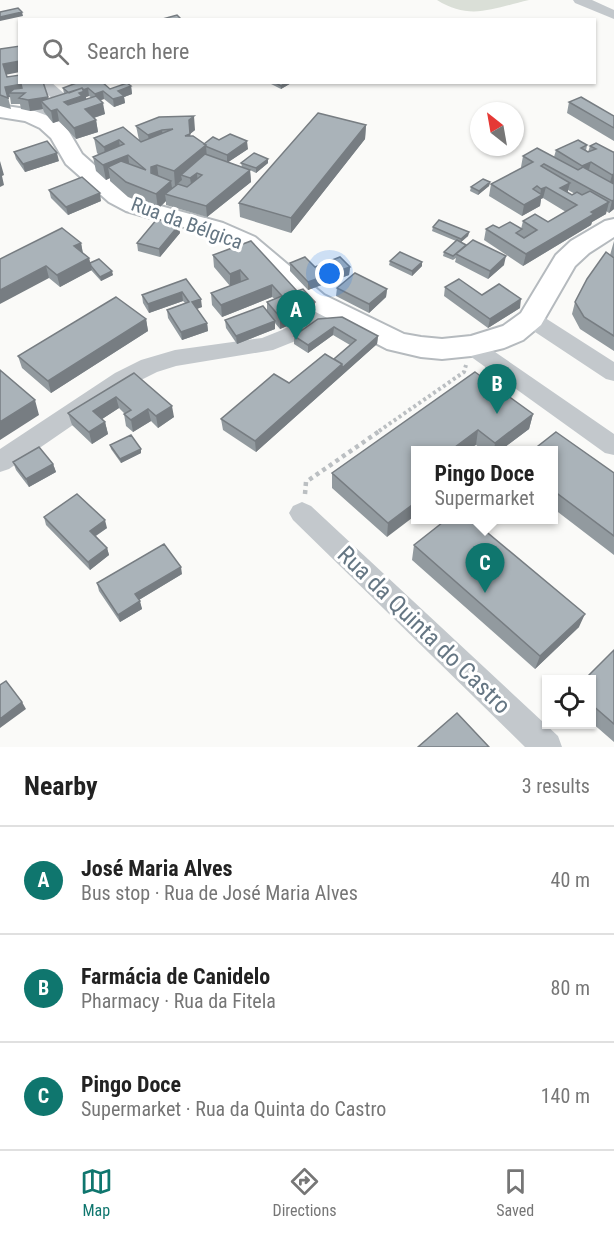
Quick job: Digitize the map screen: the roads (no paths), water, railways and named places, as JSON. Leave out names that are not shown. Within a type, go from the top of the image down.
[{"type":"main road","name":"Rua da Bélgica","points":[[0,111],[34,117],[48,124],[60,134],[68,153],[74,159],[117,197],[134,207],[164,207],[246,242],[302,291],[332,310],[397,342],[442,349],[494,341],[513,333],[531,319],[565,261],[580,247],[614,226]]},
{"type":"street","points":[[580,0],[614,15]]},
{"type":"street","points":[[34,117],[67,103],[43,84]]},
{"type":"street","points":[[0,462],[123,379],[149,366],[175,358],[265,345],[290,335],[332,310]]},
{"type":"street","points":[[531,319],[614,373]]},
{"type":"street","points":[[471,346],[614,446]]},
{"type":"street","name":"Rua da Quinta do Castro","points":[[302,513],[547,747]]},
{"type":"place","name":"José Maria Alves","points":[[296,340]]},
{"type":"place","name":"Farmácia de Canidelo","points":[[497,414]]},
{"type":"place","name":"Pingo Doce","points":[[485,593]]}]
